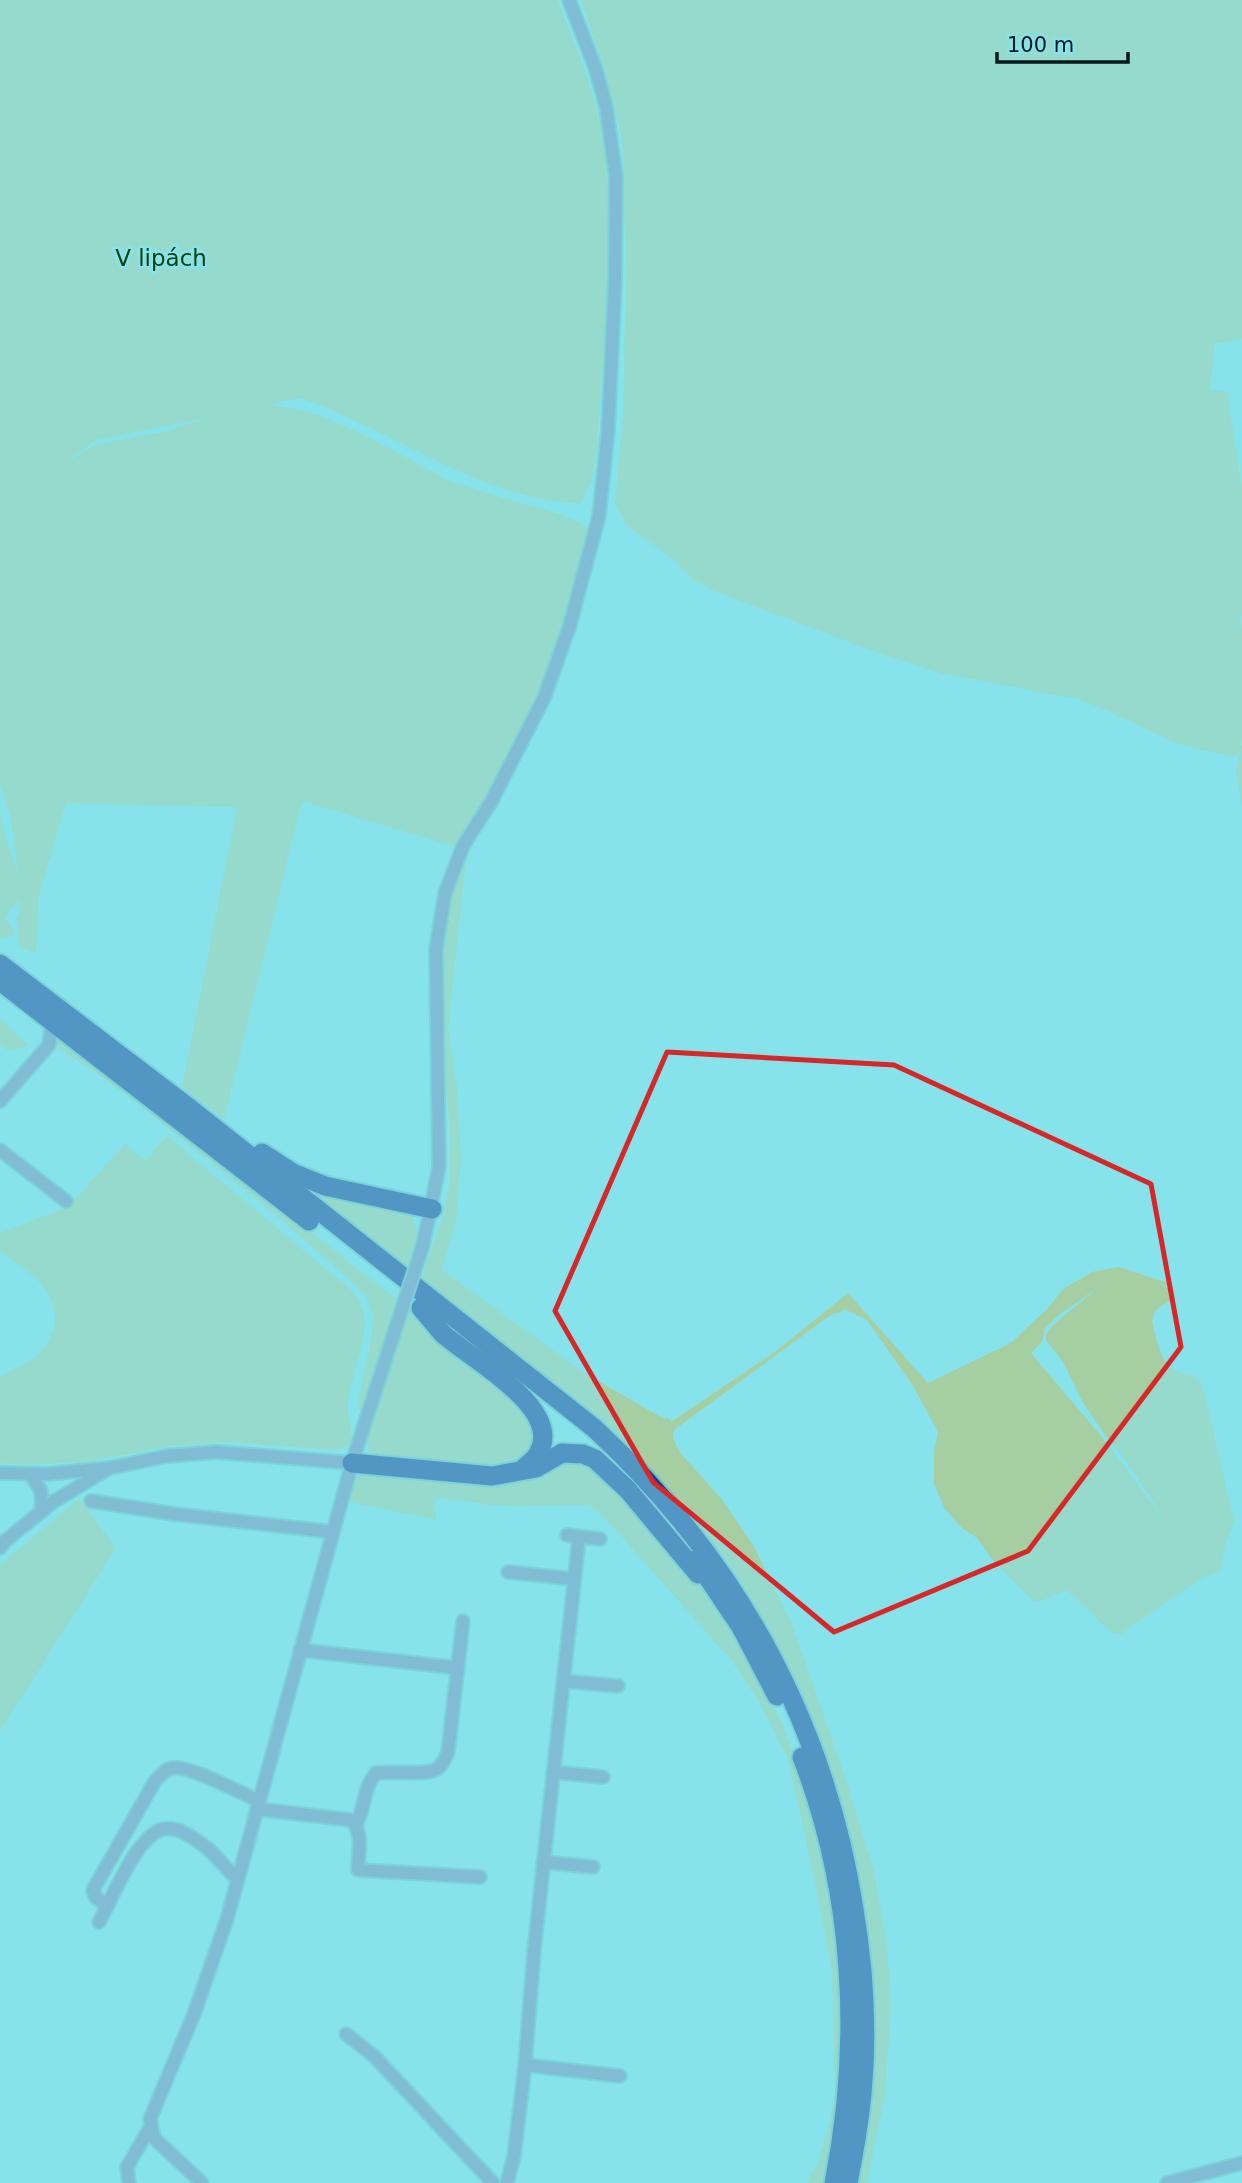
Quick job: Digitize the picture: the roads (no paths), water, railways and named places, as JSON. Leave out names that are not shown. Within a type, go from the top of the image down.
[{"type":"highway","points":[[0,964],[188,1107],[594,1428],[672,1508],[746,1609],[787,1686],[816,1756],[828,1790],[849,1879],[858,1933],[864,2009],[862,2091],[848,2183]]},
{"type":"highway","points":[[0,981],[585,1438],[662,1517],[727,1605],[753,1649],[791,1727],[815,1796],[836,1883],[845,1936],[851,2009],[848,2092],[842,2146],[834,2183]]},
{"type":"highway","points":[[188,1107],[293,1172],[325,1186],[432,1209]]},
{"type":"highway","points":[[421,1308],[442,1332],[517,1391],[538,1418],[543,1440],[540,1451],[518,1472]]},
{"type":"highway","points":[[352,1463],[492,1476],[537,1468],[562,1453],[574,1452],[595,1458],[628,1490],[706,1584],[727,1605]]},
{"type":"street","points":[[202,2183],[154,2138],[150,2119],[194,2014],[227,1919],[352,1463],[423,1245],[432,1209],[439,1167],[436,949],[444,893],[463,846],[491,802],[544,698],[569,628],[599,516],[608,431],[616,177],[606,106],[595,67],[569,0]]},
{"type":"street","points":[[0,1101],[49,1045],[52,1021]]},
{"type":"street","points":[[0,1150],[66,1201]]},
{"type":"street","points":[[3,1473],[32,1475],[110,1468],[167,1456],[216,1452],[352,1463]]},
{"type":"street","points":[[0,1548],[52,1502],[110,1468]]},
{"type":"street","points":[[32,1475],[41,1491],[42,1511]]},
{"type":"street","points":[[92,1501],[174,1514],[333,1532]]},
{"type":"street","points":[[507,2183],[514,2156],[525,2065],[543,1862],[574,1580],[573,1536],[600,1539]]},
{"type":"street","points":[[508,1572],[574,1580]]},
{"type":"street","points":[[356,1825],[362,1814],[367,1784],[376,1773],[423,1773],[435,1770],[442,1764],[448,1752],[463,1621]]},
{"type":"street","points":[[300,1650],[458,1668]]},
{"type":"street","points":[[563,1681],[618,1686]]},
{"type":"street","points":[[108,1905],[96,1898],[93,1890],[155,1781],[167,1769],[176,1766],[190,1770],[258,1805],[351,1820],[359,1833],[358,1870],[480,1877]]},
{"type":"street","points":[[553,1772],[603,1777]]},
{"type":"street","points":[[99,1922],[138,1847],[162,1829],[185,1833],[205,1846],[238,1879]]},
{"type":"street","points":[[543,1862],[593,1867]]},
{"type":"street","points":[[346,2034],[374,2056],[493,2183]]},
{"type":"street","points":[[525,2065],[620,2076]]},
{"type":"street","points":[[129,2183],[127,2167],[151,2126]]},
{"type":"street","points":[[1167,2183],[1242,2163]]},
{"type":"park label","name":"V lipách","points":[[161,258]]}]
